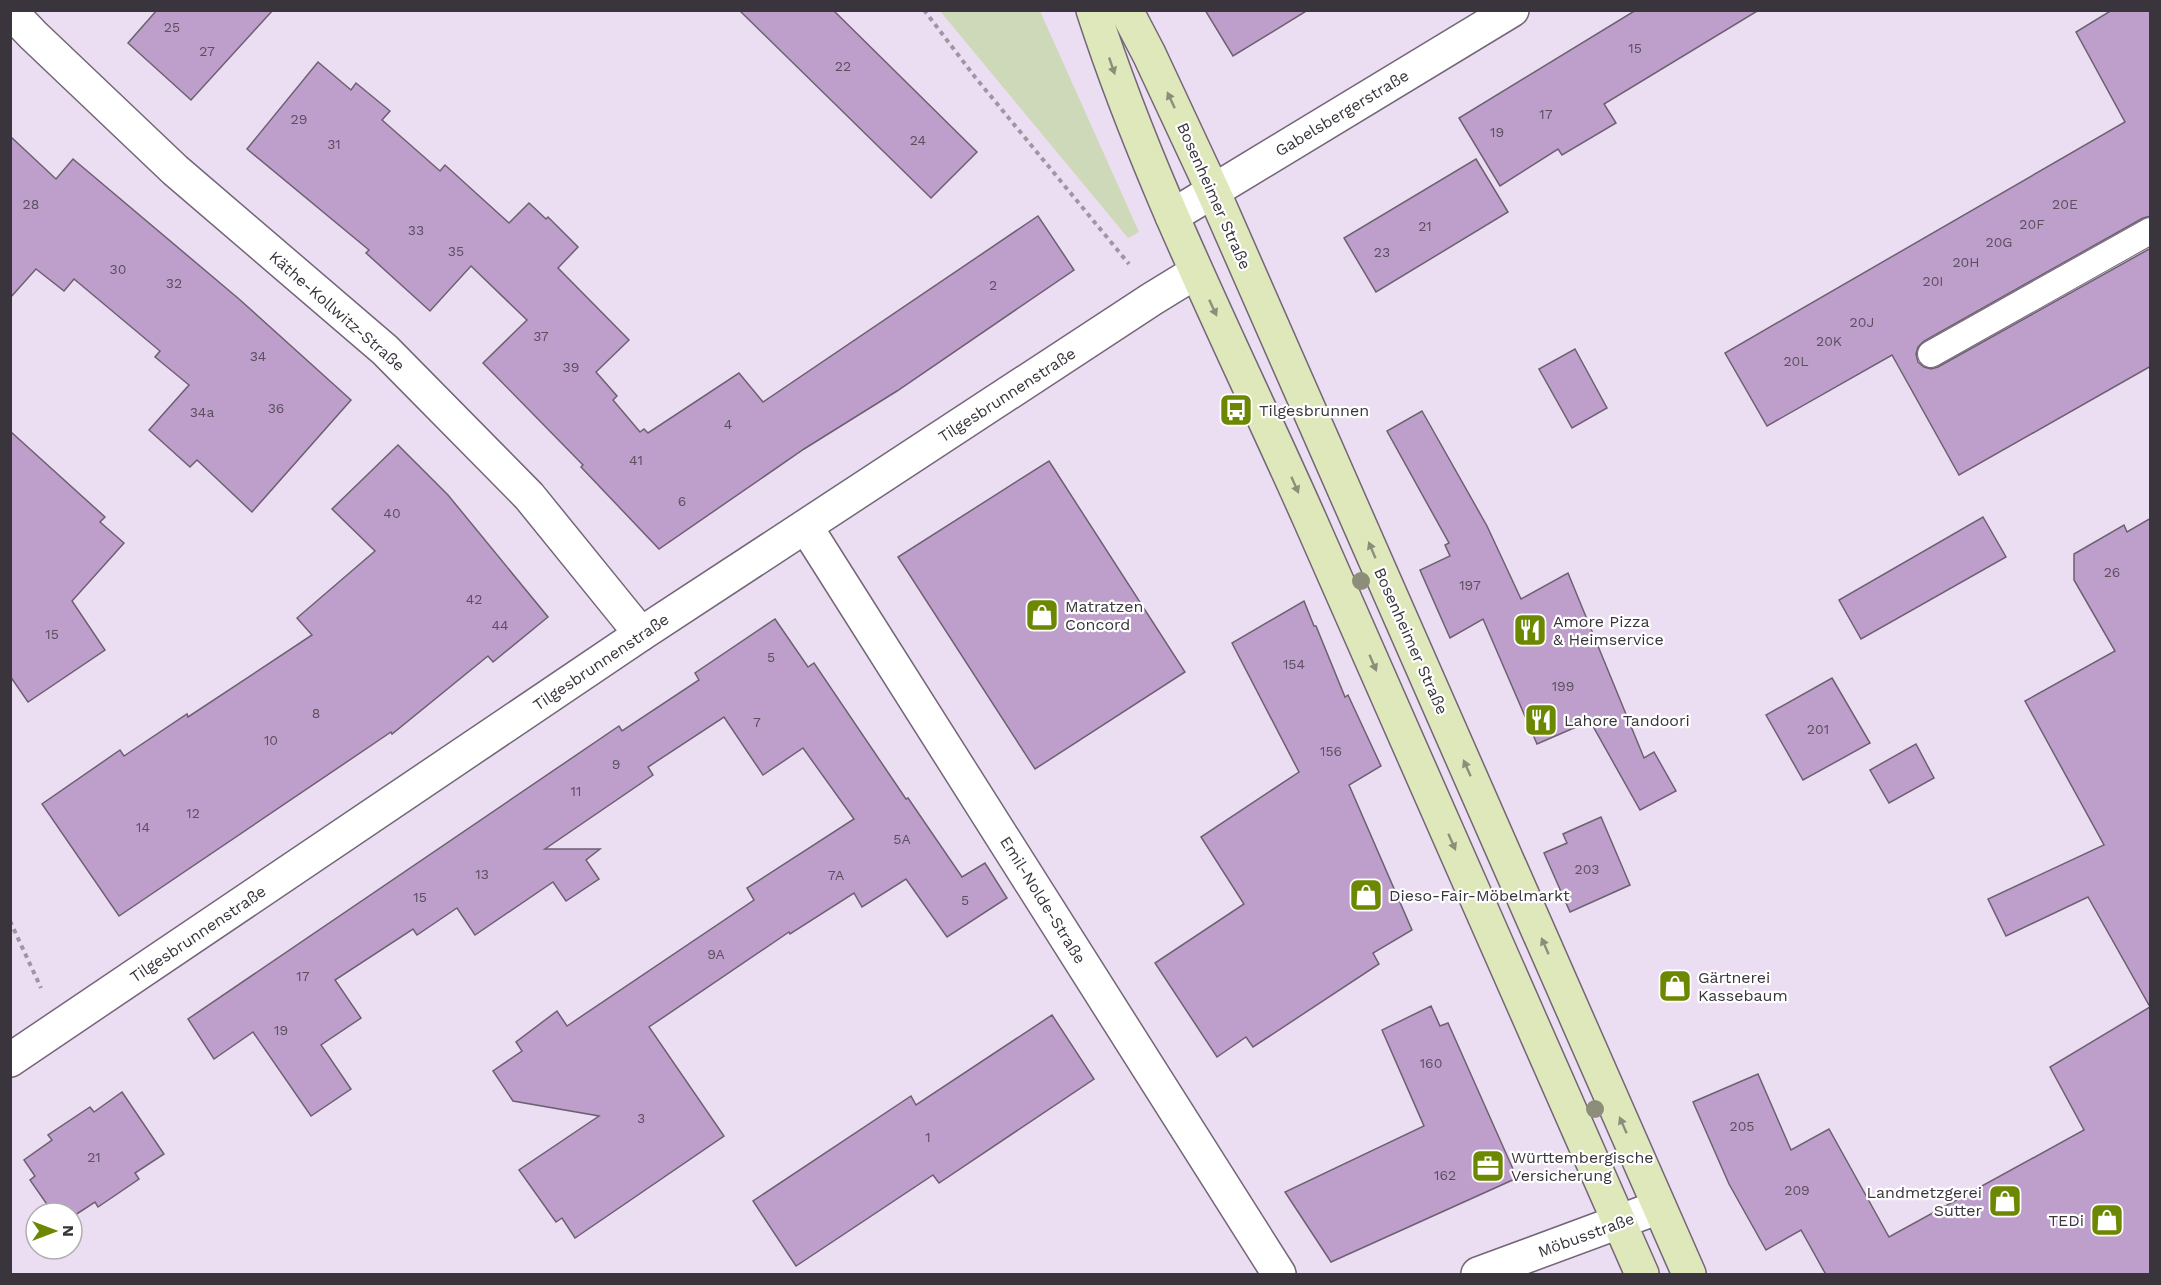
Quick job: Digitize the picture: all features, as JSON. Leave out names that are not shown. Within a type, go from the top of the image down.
[{"type":"street","points":[[1093,10],[1113,70],[1172,216],[1332,568],[1642,1275]]},
{"type":"street","name":"Bosenheimer Straße","points":[[1126,10],[1213,191],[1689,1275]]},
{"type":"street","name":"Gabelsbergerstraße","points":[[1172,216],[1512,10]]},
{"type":"street","name":"Käthe-Kollwitz-Straße","points":[[10,11],[175,170],[385,350],[529,496],[641,634]]},
{"type":"street","name":"Tilgesbrunnenstraße","points":[[10,1060],[641,634],[1197,272]]},
{"type":"street","name":"Emil-Nolde-Straße","points":[[806,527],[1280,1275]]},
{"type":"street","name":"Möbusstraße","points":[[1478,1275],[1659,1207]]},
{"type":"lane","points":[[1931,354],[2151,231]]},
{"type":"path","points":[[924,10],[975,77],[1136,272]]},
{"type":"path","points":[[10,921],[58,1027]]},
{"type":"green space","points":[[940,11],[1040,11],[1139,232],[1128,238]]},
{"type":"building","points":[[157,10],[273,10],[191,100],[128,43]]},
{"type":"building","points":[[739,10],[833,10],[977,152],[931,198]]},
{"type":"building","points":[[1205,10],[1308,10],[1233,56]]},
{"type":"building","points":[[1636,10],[1759,10],[1604,104],[1616,123],[1562,155],[1558,149],[1500,186],[1459,118]]},
{"type":"building","points":[[2112,10],[2151,10],[2151,216],[2143,218],[1924,341],[1918,347],[1916,354],[1918,362],[1924,367],[1931,369],[1938,367],[2151,248],[2151,366],[1959,475],[1892,355],[1767,426],[1725,353],[2125,122],[2076,32]]},
{"type":"building","points":[[318,62],[351,90],[356,83],[390,111],[382,120],[440,171],[445,165],[509,223],[529,203],[546,219],[548,217],[578,247],[558,268],[629,340],[596,372],[617,396],[613,400],[640,432],[644,429],[648,433],[739,373],[763,402],[1038,216],[1074,270],[897,391],[804,449],[659,549],[581,467],[583,465],[483,363],[527,320],[471,266],[430,311],[366,253],[369,250],[247,149]]},
{"type":"building","points":[[10,136],[56,179],[73,159],[239,299],[351,400],[252,512],[197,460],[190,467],[149,430],[189,385],[155,357],[160,351],[74,279],[64,291],[36,269],[10,298]]},
{"type":"building","points":[[1476,159],[1508,212],[1376,292],[1344,238]]},
{"type":"building","points":[[1575,349],[1607,408],[1572,428],[1539,369]]},
{"type":"building","points":[[1422,411],[1487,526],[1521,599],[1568,573],[1644,758],[1654,752],[1676,791],[1640,810],[1590,721],[1537,744],[1483,619],[1450,638],[1420,570],[1450,556],[1445,545],[1449,543],[1387,431]]},
{"type":"building","points":[[10,431],[105,517],[100,522],[124,543],[72,601],[105,650],[28,702],[10,676]]},
{"type":"building","points":[[398,445],[448,495],[548,617],[493,662],[488,656],[392,734],[391,732],[119,916],[42,804],[120,750],[124,756],[187,714],[188,717],[312,635],[297,618],[375,551],[332,509]]},
{"type":"building","name":"Matratzen Concord","points":[[1049,461],[1185,672],[1035,769],[898,557]]},
{"type":"building","points":[[1983,517],[2006,557],[1861,639],[1839,600]]},
{"type":"building","points":[[2151,518],[2151,1275],[1821,1275],[1825,1273],[1801,1230],[1766,1250],[1729,1184],[1693,1102],[1758,1074],[1791,1150],[1829,1129],[1889,1237],[2084,1130],[2050,1067],[2150,1007],[2088,897],[2006,936],[1988,899],[2104,845],[2025,701],[2115,651],[2074,580],[2074,554],[2124,525],[2127,532]]},
{"type":"building","points":[[1304,601],[1345,697],[1348,695],[1381,766],[1349,785],[1412,930],[1373,953],[1379,964],[1253,1047],[1246,1037],[1217,1057],[1155,963],[1244,904],[1201,837],[1299,772],[1232,643]]},
{"type":"building","points":[[775,619],[808,667],[814,663],[962,877],[985,863],[1007,898],[947,937],[906,879],[862,907],[854,893],[790,934],[789,932],[649,1027],[724,1136],[575,1238],[562,1218],[556,1222],[519,1170],[599,1116],[513,1101],[493,1071],[522,1051],[516,1042],[557,1011],[567,1026],[754,900],[747,888],[854,819],[803,748],[763,775],[724,717],[648,767],[653,775],[545,849],[600,849],[586,860],[599,879],[566,901],[553,882],[475,935],[457,908],[417,935],[413,929],[335,980],[361,1018],[321,1045],[351,1089],[311,1116],[253,1032],[214,1059],[188,1019],[619,726],[622,731],[699,680],[695,673]]},
{"type":"building","points":[[1832,678],[1870,743],[1803,780],[1766,715]]},
{"type":"building","points":[[1916,744],[1934,778],[1889,803],[1870,770]]},
{"type":"building","points":[[1601,817],[1630,885],[1570,912],[1544,853],[1567,843],[1563,834]]},
{"type":"building","points":[[1431,1006],[1440,1026],[1448,1023],[1517,1178],[1331,1262],[1285,1192],[1424,1126],[1382,1030]]},
{"type":"building","points":[[1052,1015],[1094,1079],[939,1183],[933,1175],[796,1266],[753,1201],[911,1096],[916,1105]]},
{"type":"building","points":[[122,1092],[164,1154],[135,1173],[139,1179],[98,1207],[95,1202],[84,1209],[84,1201],[45,1201],[30,1180],[35,1176],[24,1160],[52,1140],[48,1135],[90,1107],[94,1112]]},
{"type":"place","name":"Tilgesbrunnen","points":[[1236,410]]},
{"type":"place","name":"Matratzen Concord","points":[[1042,615]]},
{"type":"place","name":"Amore Pizza & Heimservice","points":[[1530,630]]},
{"type":"place","name":"Lahore Tandoori","points":[[1541,720]]},
{"type":"place","name":"Dieso-Fair-Möbelmarkt","points":[[1366,895]]},
{"type":"place","name":"Gärtnerei Kassebaum","points":[[1675,986]]},
{"type":"place","name":"Württembergische Versicherung","points":[[1488,1166]]},
{"type":"place","name":"Landmetzgerei Sutter","points":[[2005,1201]]},
{"type":"place","name":"TEDi","points":[[2107,1220]]}]
